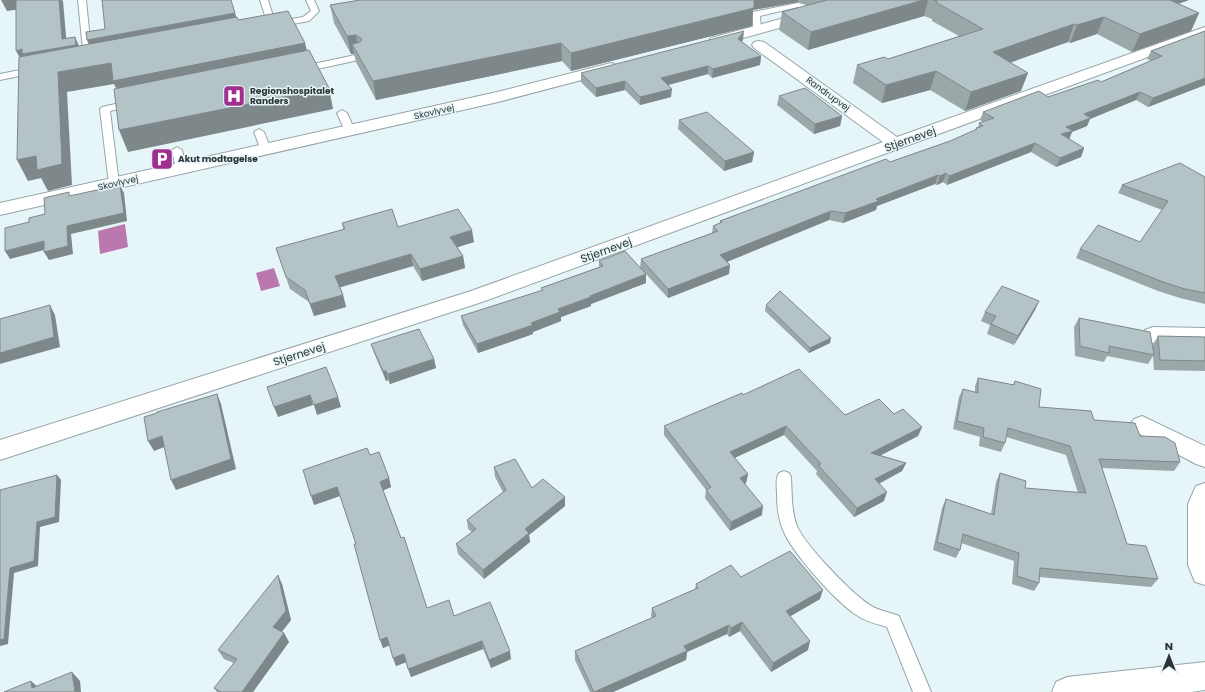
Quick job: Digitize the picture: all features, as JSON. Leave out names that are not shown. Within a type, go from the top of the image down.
[{"type":"street","points":[[698,45],[758,38],[821,12],[865,0]]},
{"type":"street","name":"Stjernevej","points":[[0,450],[478,296],[1205,31]]},
{"type":"street","name":"Randrupvej","points":[[758,38],[896,144]]},
{"type":"street","name":"Skovlyvej","points":[[0,210],[498,97],[622,65]]},
{"type":"street","points":[[1153,335],[1205,336]]},
{"type":"street","points":[[1142,425],[1205,457]]},
{"type":"street","points":[[1205,493],[1201,504],[1202,565],[1205,573]]},
{"type":"street","points":[[1067,692],[1205,676]]},
{"type":"lane","points":[[77,62],[92,59],[82,0]]},
{"type":"lane","points":[[264,0],[268,26],[306,19],[315,11],[310,0]]},
{"type":"lane","points":[[291,71],[360,57]]},
{"type":"lane","points":[[0,77],[41,69]]},
{"type":"lane","points":[[114,184],[105,109],[146,101]]},
{"type":"lane","points":[[342,113],[350,131]]},
{"type":"lane","points":[[259,132],[266,150]]},
{"type":"lane","points":[[176,150],[181,169]]},
{"type":"lane","points":[[784,477],[785,502],[790,528],[798,542],[837,588],[863,611],[893,621],[922,692]]},
{"type":"shaded area","points":[[125,224],[128,247],[100,254],[98,231]]},
{"type":"shaded area","points":[[274,268],[280,286],[261,291],[256,273]]},
{"type":"building","points":[[16,0],[59,0],[62,39],[75,37],[76,45],[22,54],[22,49],[16,51]]},
{"type":"building","points":[[102,0],[231,0],[235,13],[87,40],[86,32],[105,29]]},
{"type":"building","points":[[360,0],[754,0],[754,8],[571,53],[561,43],[373,81],[352,44],[360,42],[362,39],[356,35],[347,36],[330,5]]},
{"type":"building","points":[[827,0],[923,0],[811,32],[782,12]]},
{"type":"building","points":[[933,0],[1170,0],[1199,13],[1140,34],[1104,17],[1077,25],[1074,24],[993,52],[1028,73],[971,92],[936,71],[886,85],[857,65],[884,57],[888,59],[983,29]]},
{"type":"building","points":[[288,11],[305,43],[113,81],[111,63],[58,72],[62,164],[37,170],[36,156],[17,160],[19,57],[237,17],[238,20]]},
{"type":"building","points":[[744,31],[738,39],[761,56],[713,69],[708,66],[661,78],[672,89],[640,97],[625,81],[596,88],[581,73]]},
{"type":"building","points":[[1205,31],[1205,78],[1153,98],[1140,92],[1084,114],[1091,118],[1066,127],[1073,131],[1061,134],[1084,148],[1060,158],[1035,143],[949,176],[946,173],[940,176],[938,175],[876,199],[879,201],[845,213],[831,211],[720,255],[730,265],[668,289],[641,259],[718,231],[713,226],[722,222],[720,221],[886,159],[890,162],[950,141],[983,126],[979,123],[994,118],[983,112],[1039,91],[1048,97],[1098,80],[1101,82],[1162,56],[1151,51]]},
{"type":"building","points":[[309,50],[329,88],[119,130],[114,89]]},
{"type":"building","points":[[805,88],[842,116],[815,124],[779,96]]},
{"type":"building","points":[[707,112],[754,152],[725,161],[679,120]]},
{"type":"building","points":[[1180,163],[1205,177],[1205,293],[1163,282],[1080,249],[1098,225],[1140,242],[1168,201],[1122,185]]},
{"type":"building","points":[[120,185],[124,213],[67,226],[68,246],[44,252],[44,241],[5,251],[5,228],[29,222],[29,218],[45,214],[44,198],[69,192],[69,196]]},
{"type":"building","points":[[392,209],[398,227],[458,209],[472,230],[450,237],[463,256],[420,269],[411,254],[335,276],[343,295],[310,304],[305,290],[286,277],[276,248],[345,229],[342,223]]},
{"type":"building","points":[[625,251],[646,274],[558,309],[560,312],[531,323],[533,325],[477,344],[461,316],[543,290],[541,288],[603,266],[599,261]]},
{"type":"building","points":[[1002,286],[1039,301],[1018,336],[991,324],[996,316],[985,312]]},
{"type":"building","points":[[780,291],[831,338],[810,348],[766,305]]},
{"type":"building","points":[[50,305],[54,337],[0,353],[0,319]]},
{"type":"building","points":[[1079,318],[1150,332],[1154,355],[1109,346],[1109,353],[1080,346]]},
{"type":"building","points":[[419,329],[434,359],[388,374],[386,371],[383,371],[371,344]]},
{"type":"building","points":[[1158,336],[1205,337],[1205,361],[1160,360]]},
{"type":"building","points":[[326,367],[338,397],[314,405],[310,395],[274,407],[267,387]]},
{"type":"building","points":[[799,369],[845,415],[879,399],[894,414],[903,409],[922,427],[871,453],[906,463],[875,479],[887,492],[857,508],[818,465],[821,464],[786,426],[730,452],[748,474],[740,478],[763,506],[731,522],[706,490],[711,487],[664,426],[742,393],[743,395]]},
{"type":"building","points":[[978,378],[1014,385],[1015,381],[1041,389],[1039,407],[1091,411],[1094,420],[1135,423],[1140,436],[1165,437],[1175,443],[1180,462],[1099,459],[1127,544],[1146,546],[1158,579],[1040,568],[1039,583],[1017,576],[1019,553],[963,534],[960,550],[937,542],[946,499],[994,515],[1000,473],[1026,481],[1025,488],[1086,493],[1070,446],[1008,428],[1005,443],[983,437],[984,428],[957,421],[963,389],[978,393]]},
{"type":"building","points":[[217,394],[231,459],[171,480],[162,436],[148,441],[144,417]]},
{"type":"building","points":[[367,448],[370,455],[379,452],[389,478],[380,482],[401,538],[404,537],[427,608],[449,600],[454,616],[490,602],[510,651],[489,660],[482,641],[408,669],[404,654],[393,658],[387,637],[380,640],[354,544],[356,544],[337,487],[311,496],[303,470]]},
{"type":"building","points":[[515,459],[532,488],[543,479],[565,497],[525,529],[529,533],[483,570],[456,544],[476,529],[467,520],[506,490],[494,467]]},
{"type":"building","points":[[57,475],[55,517],[37,522],[34,561],[10,568],[4,639],[0,640],[0,490]]},
{"type":"building","points":[[790,551],[823,590],[786,611],[810,641],[773,663],[742,622],[731,628],[729,625],[684,646],[687,651],[594,692],[575,651],[656,616],[652,608],[698,588],[696,584],[731,565],[741,577]]},
{"type":"building","points":[[278,575],[286,611],[273,627],[284,633],[242,692],[221,692],[214,688],[237,659],[218,650]]},
{"type":"building","points":[[72,672],[75,692],[4,692],[31,681],[32,688]]},
{"type":"place","name":"Regionshospitalet Randers","points":[[234,96]]},
{"type":"place","name":"Akut modtagelse","points":[[162,159]]}]
